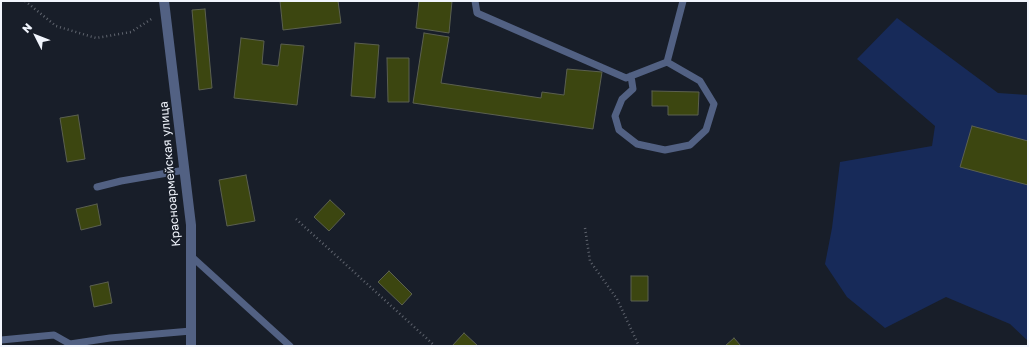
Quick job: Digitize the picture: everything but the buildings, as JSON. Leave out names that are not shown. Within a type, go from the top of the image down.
[{"type":"street","name":"Красноармейская улица","points":[[165,3],[191,225],[191,346]]},
{"type":"lane","points":[[474,1],[477,13],[626,78],[667,62]]},
{"type":"lane","points":[[667,62],[683,1]]},
{"type":"lane","points":[[631,76],[633,89],[622,99],[614,116],[619,130],[637,144],[658,149],[665,150],[690,145],[706,130],[714,104],[700,81],[667,62]]},
{"type":"lane","points":[[97,187],[120,181],[184,170]]},
{"type":"lane","points":[[191,256],[290,346]]},
{"type":"lane","points":[[1,340],[54,335],[70,344],[110,338],[191,331]]},
{"type":"path","points":[[25,1],[56,26],[96,38],[131,32],[165,3]]},
{"type":"path","points":[[296,219],[435,346]]},
{"type":"path","points":[[585,228],[590,261],[617,299],[639,346]]},
{"type":"shaded area","points":[[897,18],[998,93],[1028,95],[1028,341],[1010,324],[946,297],[885,328],[847,297],[825,264],[832,228],[840,162],[932,146],[935,126],[857,59]]}]
